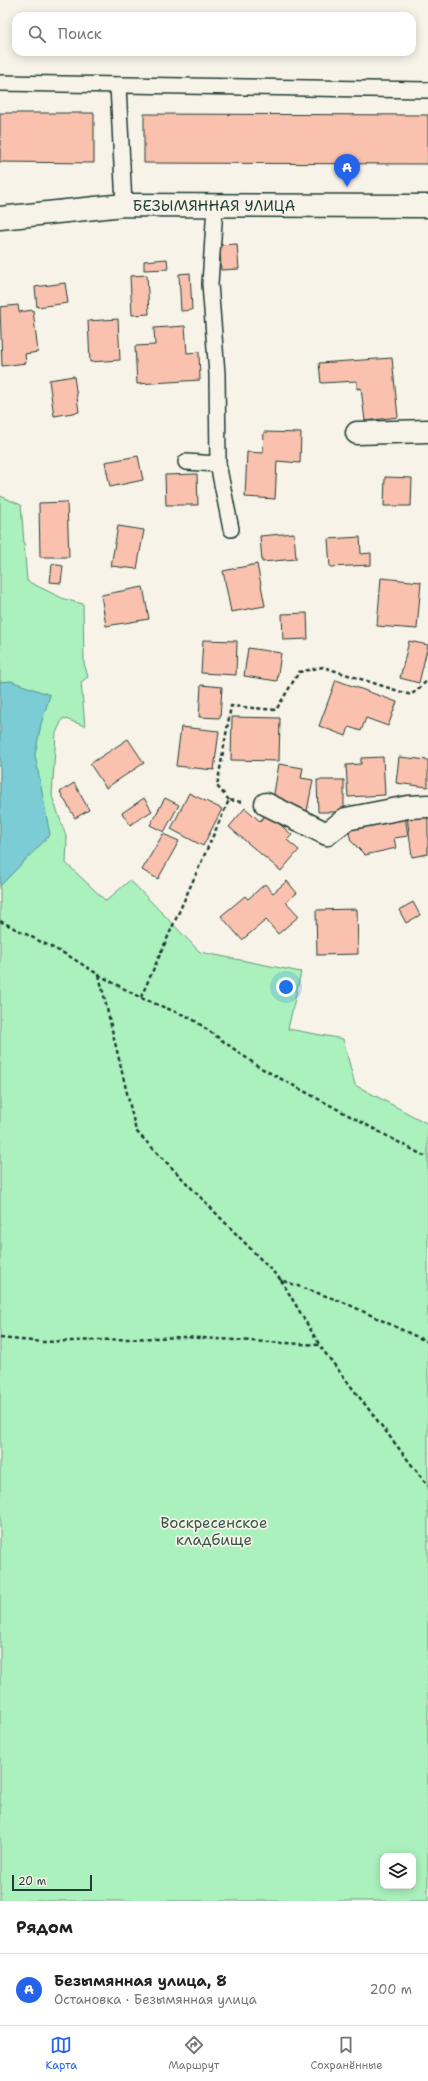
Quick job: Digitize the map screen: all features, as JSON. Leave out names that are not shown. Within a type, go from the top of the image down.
[{"type":"street","name":"БЕЗЫМЯННАЯ УЛИЦА","points":[[0,218],[124,205],[215,207],[428,206]]},
{"type":"street","points":[[357,433],[428,431]]},
{"type":"street","points":[[266,804],[327,834],[346,819],[408,807],[428,806]]},
{"type":"lane","points":[[0,83],[428,90]]},
{"type":"lane","points":[[118,85],[124,205]]},
{"type":"lane","points":[[215,207],[210,284],[217,374],[218,464],[231,529]]},
{"type":"lane","points":[[186,462],[218,464]]},
{"type":"path","points":[[266,804],[230,800],[217,786],[231,706],[276,710],[299,672],[323,668],[411,695],[428,680]]},
{"type":"path","points":[[141,998],[230,800]]},
{"type":"path","points":[[0,921],[69,956],[99,975],[141,998],[191,1018],[259,1067],[428,1158]]},
{"type":"path","points":[[99,975],[136,1131],[281,1280],[319,1345],[428,1486]]},
{"type":"path","points":[[281,1280],[343,1302],[428,1342]]},
{"type":"path","points":[[0,1338],[43,1342],[184,1337],[319,1345]]},
{"type":"green space","name":"Воскресенское кладбище","points":[[0,496],[21,505],[27,581],[64,599],[83,604],[84,663],[88,677],[81,682],[85,726],[63,718],[56,733],[52,796],[67,839],[66,863],[106,901],[130,880],[200,952],[301,972],[288,1029],[343,1039],[355,1085],[428,1124],[428,1901],[0,1901]]},
{"type":"water","points":[[11,681],[50,695],[41,724],[35,755],[50,835],[0,886],[0,682]]},
{"type":"building","points":[[0,113],[94,113],[94,163],[0,162]]},
{"type":"building","points":[[144,114],[428,115],[428,164],[144,163]]},
{"type":"building","points":[[237,244],[239,269],[221,270],[220,245]]},
{"type":"building","points":[[167,259],[168,269],[144,270],[144,261]]},
{"type":"building","points":[[190,273],[192,310],[181,311],[179,274]]},
{"type":"building","points":[[147,275],[149,314],[132,315],[130,276]]},
{"type":"building","points":[[65,283],[68,303],[37,307],[35,287]]},
{"type":"building","points":[[18,305],[19,312],[33,310],[38,352],[25,354],[26,363],[2,366],[0,307]]},
{"type":"building","points":[[118,319],[120,360],[90,362],[88,321]]},
{"type":"building","points":[[185,326],[187,353],[199,352],[200,380],[137,384],[135,346],[155,345],[154,328]]},
{"type":"building","points":[[392,358],[398,417],[365,421],[361,388],[357,389],[357,381],[321,383],[319,363]]},
{"type":"building","points":[[74,376],[79,412],[54,416],[49,380]]},
{"type":"building","points":[[264,432],[301,433],[300,463],[277,461],[275,499],[245,497],[247,452],[263,453]]},
{"type":"building","points":[[138,456],[143,480],[110,487],[105,462]]},
{"type":"building","points":[[197,474],[198,505],[166,505],[165,475]]},
{"type":"building","points":[[385,477],[412,478],[411,506],[384,506]]},
{"type":"building","points":[[67,502],[69,557],[40,557],[39,503]]},
{"type":"building","points":[[118,526],[144,530],[137,569],[111,566]]},
{"type":"building","points":[[294,533],[296,559],[262,562],[260,536]]},
{"type":"building","points":[[360,537],[361,554],[371,553],[371,565],[330,567],[328,539]]},
{"type":"building","points":[[52,564],[63,566],[61,583],[50,582]]},
{"type":"building","points":[[257,564],[265,606],[231,612],[223,571]]},
{"type":"building","points":[[381,578],[421,582],[417,629],[377,626]]},
{"type":"building","points":[[143,587],[149,619],[106,626],[101,595]]},
{"type":"building","points":[[307,613],[308,639],[283,640],[282,614]]},
{"type":"building","points":[[203,640],[237,641],[236,675],[201,673]]},
{"type":"building","points":[[409,641],[428,645],[419,683],[400,678]]},
{"type":"building","points":[[248,648],[281,653],[277,681],[244,676]]},
{"type":"building","points":[[336,680],[397,702],[388,726],[366,718],[361,731],[349,727],[346,736],[319,726]]},
{"type":"building","points":[[201,685],[222,687],[220,718],[199,717]]},
{"type":"building","points":[[232,717],[280,718],[279,761],[231,760]]},
{"type":"building","points":[[181,727],[219,731],[214,770],[176,766]]},
{"type":"building","points":[[128,739],[144,763],[106,788],[90,764]]},
{"type":"building","points":[[383,757],[385,795],[348,797],[346,765],[361,764],[361,758]]},
{"type":"building","points":[[399,757],[428,760],[428,787],[396,783]]},
{"type":"building","points":[[279,764],[303,768],[301,778],[313,780],[307,811],[272,805]]},
{"type":"building","points":[[317,780],[344,780],[344,812],[318,812]]},
{"type":"building","points":[[74,783],[89,810],[75,818],[60,792]]},
{"type":"building","points":[[189,793],[222,809],[203,846],[171,829]]},
{"type":"building","points":[[144,798],[152,811],[130,825],[122,813]]},
{"type":"building","points":[[165,798],[179,805],[164,832],[150,825]]},
{"type":"building","points":[[245,808],[260,821],[267,813],[292,835],[287,840],[299,850],[281,871],[229,827]]},
{"type":"building","points":[[428,813],[428,854],[412,857],[407,816]]},
{"type":"building","points":[[405,816],[408,836],[394,838],[396,848],[365,855],[351,841],[347,825]]},
{"type":"building","points":[[163,834],[179,841],[158,879],[142,870]]},
{"type":"building","points":[[287,881],[297,893],[286,902],[299,916],[278,934],[266,920],[242,940],[221,916],[245,896],[248,899],[265,884],[273,893]]},
{"type":"building","points":[[413,902],[420,915],[406,923],[399,910]]},
{"type":"building","points":[[357,909],[358,954],[317,955],[316,910]]},
{"type":"place","name":"Безымянная улица, 8","points":[[347,187]]}]
